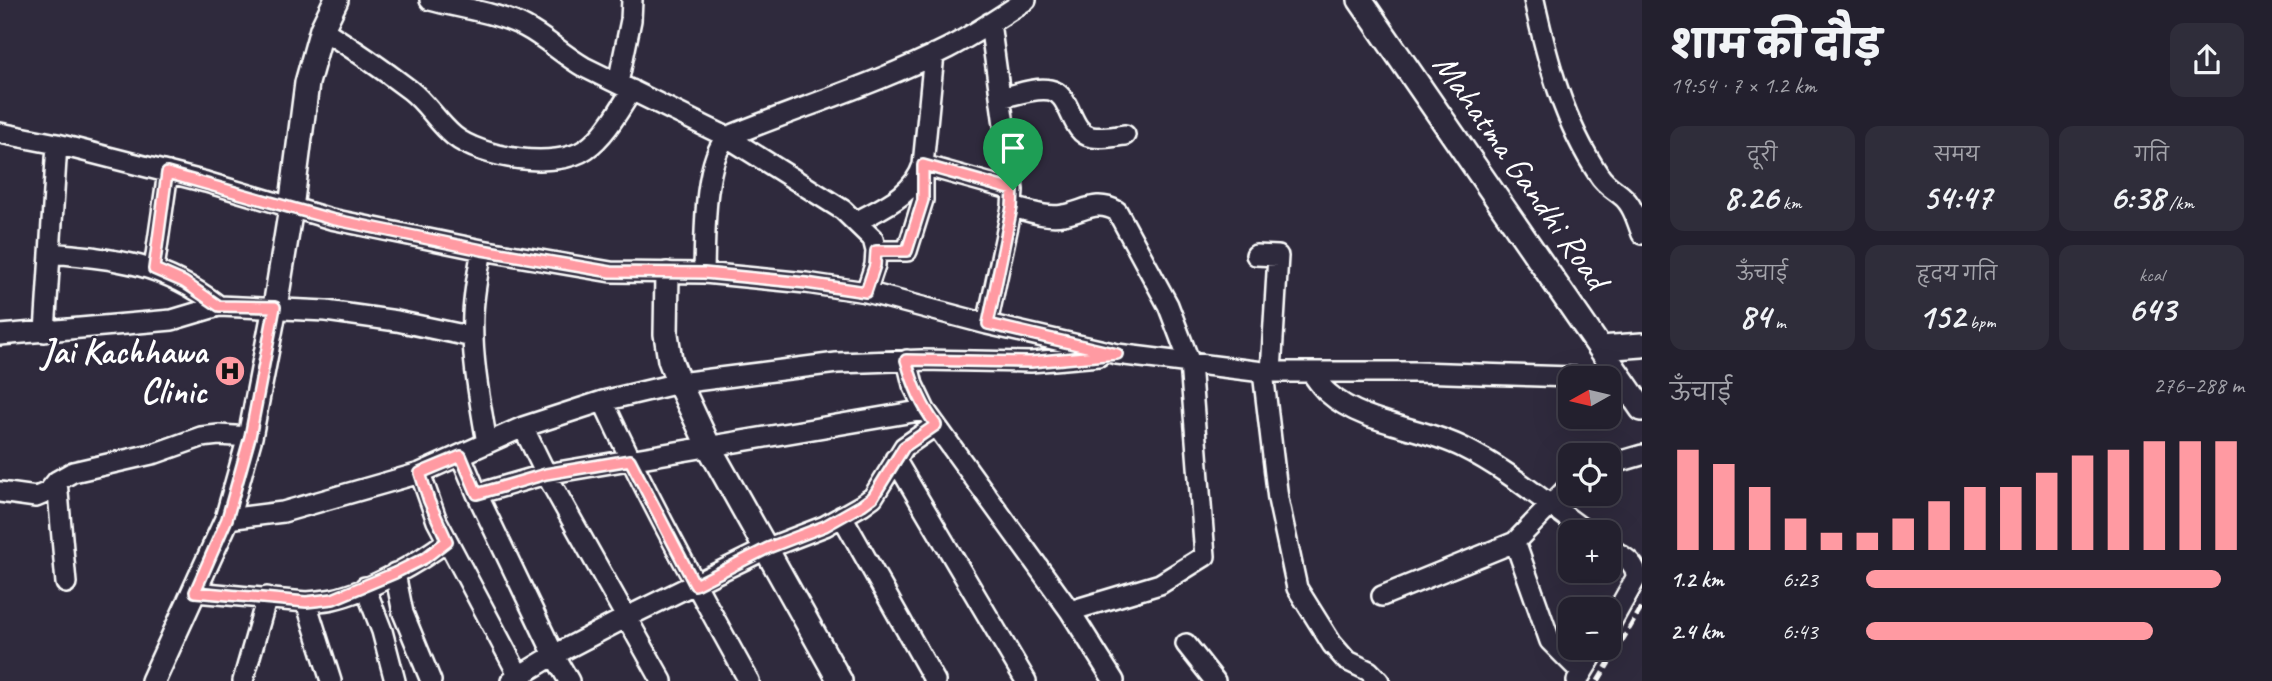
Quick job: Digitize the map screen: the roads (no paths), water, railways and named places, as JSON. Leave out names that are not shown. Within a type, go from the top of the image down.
[{"type":"street","points":[[153,681],[227,519],[250,437],[291,208],[307,83],[322,29],[336,0]]},
{"type":"street","points":[[430,0],[511,21],[527,28],[564,56],[727,137],[843,210],[873,239],[875,265],[866,292]]},
{"type":"street","points":[[322,29],[358,51],[410,90],[457,139],[474,148],[506,156],[549,160],[584,151],[598,140],[625,87],[632,0]]},
{"type":"street","points":[[704,273],[711,177],[716,154],[727,137],[790,111],[829,99],[934,54],[1026,0]]},
{"type":"street","name":"Mahatma Gandhi Road","points":[[1360,0],[1601,348],[1608,366]]},
{"type":"street","points":[[1534,0],[1561,102],[1599,176],[1610,189],[1624,198],[1634,213],[1642,234]]},
{"type":"street","points":[[988,324],[1013,199],[990,23]]},
{"type":"street","points":[[876,251],[907,251],[923,200],[923,165],[934,54]]},
{"type":"street","points":[[1001,98],[1052,90],[1061,96],[1083,133],[1092,138],[1125,135]]},
{"type":"street","points":[[0,132],[206,182],[291,208],[482,250],[611,272],[704,273],[866,292],[1117,354],[1267,372],[1416,372],[1558,376]]},
{"type":"street","points":[[45,332],[57,144]]},
{"type":"street","points":[[923,165],[1013,199],[1044,216],[1063,215],[1106,205],[1117,211],[1168,305],[1190,363],[1205,556],[1160,584],[1070,611]]},
{"type":"street","points":[[856,222],[909,191],[919,178],[923,165]]},
{"type":"street","points":[[154,269],[167,173]]},
{"type":"street","points":[[482,250],[475,286],[473,337],[487,443]]},
{"type":"street","points":[[50,253],[102,258],[154,269],[184,282],[219,306]]},
{"type":"street","points":[[1256,255],[1278,256],[1267,372],[1278,499],[1297,588],[1346,660],[1369,671],[1379,681]]},
{"type":"street","points":[[667,274],[666,334],[670,360],[679,383],[709,447],[768,548],[840,681]]},
{"type":"street","points":[[0,335],[172,320],[219,306],[326,311],[397,321],[473,337]]},
{"type":"street","points":[[1601,348],[1642,345]]},
{"type":"street","points":[[227,519],[283,512],[420,473],[523,426],[603,401],[679,383],[837,363],[906,360],[1031,362],[1117,354]]},
{"type":"street","points":[[906,360],[913,385],[930,418],[1070,611],[1114,681]]},
{"type":"street","points":[[1311,372],[1326,391],[1343,404],[1460,446],[1511,477],[1570,520]]},
{"type":"street","name":"Mahatma Gandhi Road","points":[[1621,387],[1642,409]]},
{"type":"street","points":[[603,401],[630,460],[695,585],[749,681]]},
{"type":"street","points":[[477,494],[546,474],[709,447],[930,418]]},
{"type":"street","points":[[420,473],[447,541],[515,678],[627,617],[768,548],[825,526],[873,497],[895,459],[930,418]]},
{"type":"street","points":[[523,426],[546,474],[662,681]]},
{"type":"street","points":[[0,492],[36,497],[48,492],[57,481],[73,472],[156,453],[201,437],[250,437]]},
{"type":"street","points":[[1621,461],[1642,455]]},
{"type":"street","points":[[461,456],[554,655],[569,681]]},
{"type":"street","points":[[895,459],[1026,681]]},
{"type":"street","points":[[57,481],[66,583]]},
{"type":"street","points":[[1382,596],[1515,542],[1558,496]]},
{"type":"street","points":[[842,516],[935,681]]},
{"type":"street","points":[[195,592],[306,602],[333,599],[425,558],[447,541]]},
{"type":"street","points":[[1515,542],[1550,641],[1580,677],[1590,660]]},
{"type":"street","points":[[1621,556],[1637,571],[1621,605]]},
{"type":"street","points":[[395,573],[403,613],[431,681]]},
{"type":"street","points":[[365,587],[382,631],[395,681]]},
{"type":"street","points":[[243,681],[267,597]]},
{"type":"street","points":[[306,602],[331,681]]},
{"type":"street","points":[[1186,644],[1215,681]]},
{"type":"railway","points":[[1598,681],[1642,607]]},
{"type":"place","name":"Jai Kachhawa Clinic","points":[[230,371]]}]
